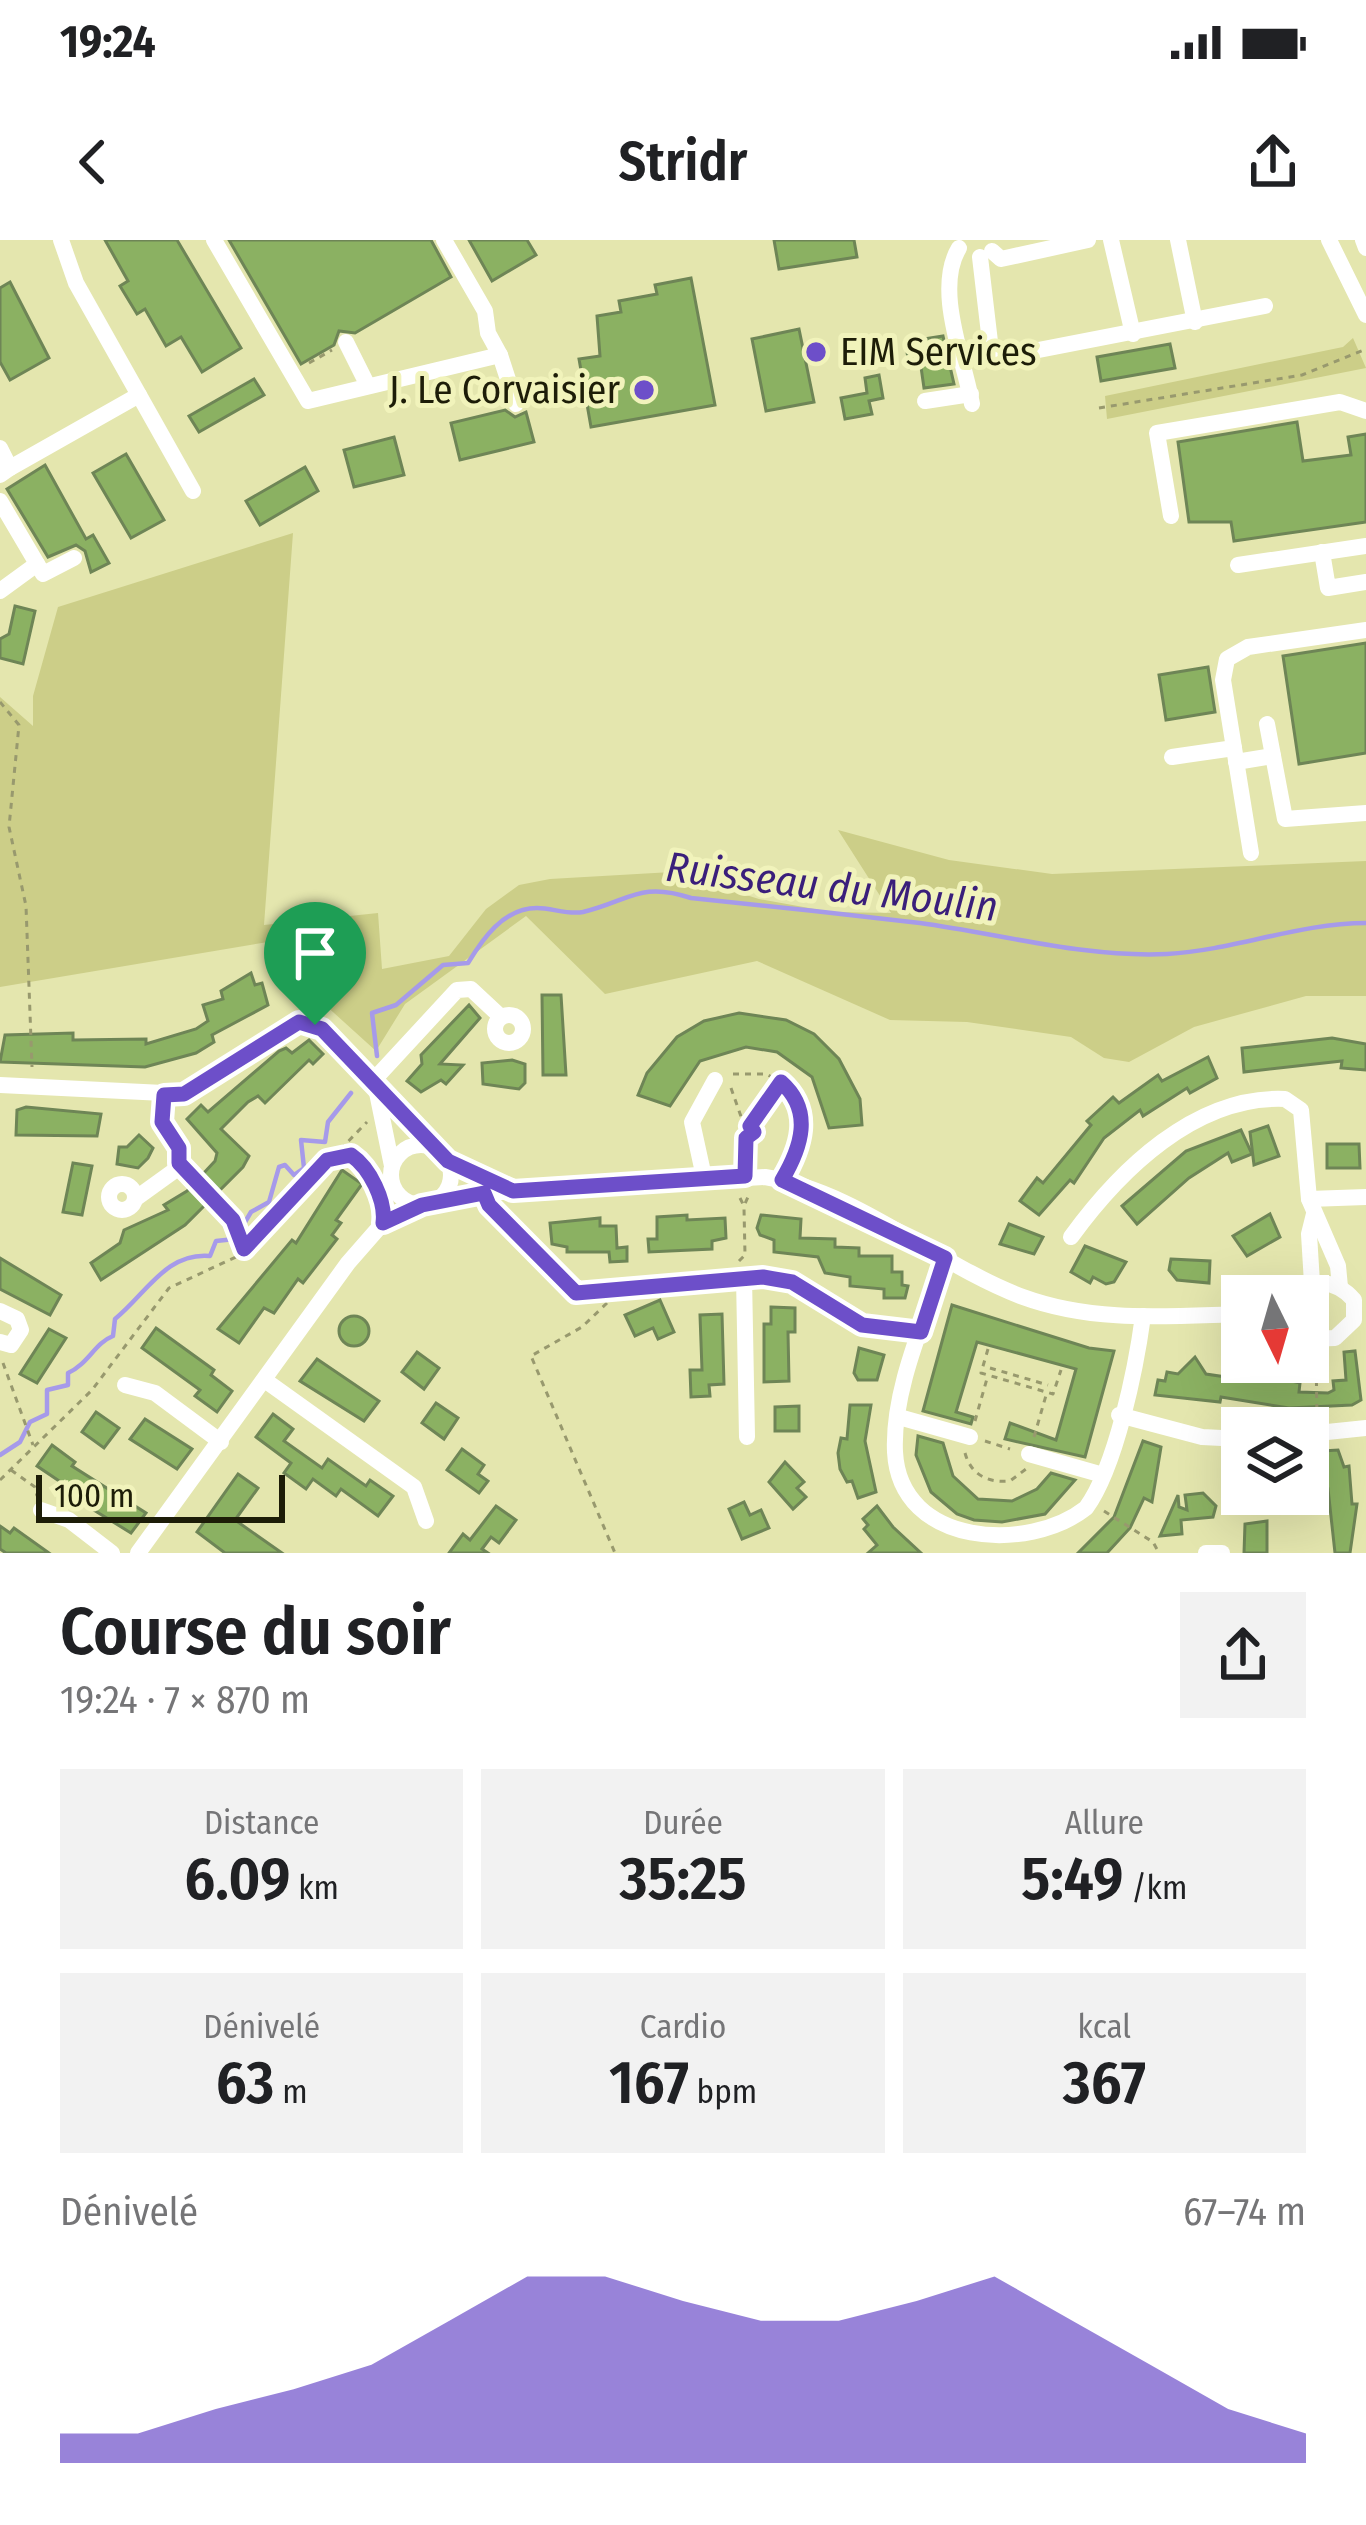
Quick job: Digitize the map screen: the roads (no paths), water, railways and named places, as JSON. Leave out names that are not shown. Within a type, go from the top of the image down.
[{"type":"street","points":[[61,240],[68,267],[193,491]]},
{"type":"street","points":[[214,240],[308,401],[500,355]]},
{"type":"street","points":[[444,240],[485,310],[488,333],[516,404]]},
{"type":"street","points":[[926,401],[971,399],[949,284],[957,244],[990,250],[1000,259],[1088,240]]},
{"type":"street","points":[[1111,240],[1133,334]]},
{"type":"street","points":[[1178,240],[1195,322]]},
{"type":"street","points":[[1329,240],[1366,315]]},
{"type":"street","points":[[990,250],[992,359],[1265,306]]},
{"type":"street","points":[[346,342],[368,386]]},
{"type":"street","points":[[439,349],[447,368]]},
{"type":"street","points":[[0,448],[5,472],[139,395]]},
{"type":"street","points":[[1171,516],[1157,433],[1340,402],[1366,411]]},
{"type":"street","points":[[0,501],[43,574],[74,558]]},
{"type":"street","points":[[1238,565],[1366,546]]},
{"type":"street","points":[[1322,552],[1328,588],[1366,582]]},
{"type":"street","points":[[0,591],[37,564]]},
{"type":"street","points":[[1251,853],[1222,680],[1227,658],[1248,647],[1366,630]]},
{"type":"street","points":[[1267,724],[1285,819],[1366,813]]},
{"type":"street","points":[[1172,757],[1273,756]]},
{"type":"street","points":[[374,1085],[457,990],[470,989],[500,1016]]},
{"type":"street","points":[[0,1085],[184,1094],[299,1022],[322,1029],[443,1156],[451,1179],[429,1203]]},
{"type":"street","points":[[704,1178],[692,1122],[715,1080]]},
{"type":"street","points":[[374,1085],[398,1194],[429,1203]]},
{"type":"street","points":[[782,1180],[798,1148],[802,1125],[786,1087]]},
{"type":"street","points":[[135,1199],[153,1191],[179,1163],[179,1148],[162,1122],[164,1095]]},
{"type":"street","points":[[1071,1237],[1112,1183],[1148,1151],[1211,1117],[1277,1098],[1301,1110],[1311,1207],[1312,1275]]},
{"type":"street","points":[[140,1552],[384,1214],[391,1172],[412,1146],[513,1191]]},
{"type":"street","points":[[384,1214],[484,1193],[745,1176],[782,1180],[1049,1306],[1143,1316],[1221,1314]]},
{"type":"street","points":[[1311,1207],[1366,1197]]},
{"type":"street","points":[[1311,1207],[1332,1249],[1340,1287],[1361,1310],[1342,1333],[1329,1339]]},
{"type":"street","points":[[945,1258],[898,1417],[895,1452],[902,1485],[921,1515],[964,1549],[999,1550],[1038,1543],[1069,1525],[1090,1502],[1120,1415],[1143,1316]]},
{"type":"street","points":[[613,1289],[742,1277],[792,1282],[862,1325],[921,1332]]},
{"type":"street","points":[[742,1277],[746,1437]]},
{"type":"street","points":[[1329,1285],[1340,1287]]},
{"type":"street","points":[[0,1311],[16,1319],[21,1330],[14,1343],[0,1342]]},
{"type":"street","points":[[266,1381],[414,1487],[426,1521]]},
{"type":"street","points":[[125,1385],[155,1393],[221,1442]]},
{"type":"street","points":[[1120,1415],[1221,1438]]},
{"type":"street","points":[[898,1417],[970,1437]]},
{"type":"street","points":[[1329,1431],[1366,1428]]},
{"type":"street","points":[[1029,1454],[1102,1475]]},
{"type":"street","points":[[41,1510],[69,1520],[112,1553]]},
{"type":"street","points":[[1206,1553],[1222,1553]]},
{"type":"waterway","name":"Ruisseau du Moulin","points":[[377,1056],[372,1013],[396,1005],[443,965],[468,963],[504,919],[525,909],[583,912],[647,892],[1136,954],[1193,952],[1316,927],[1366,923]]},
{"type":"waterway","name":"Ruisseau du Moulin","points":[[0,1455],[20,1442],[30,1422],[47,1414],[47,1390],[68,1385],[68,1373],[113,1336],[115,1319],[158,1277],[181,1261],[210,1256],[216,1241],[235,1239],[251,1212],[269,1202],[279,1167],[285,1165],[294,1175],[304,1168],[301,1140],[325,1142],[328,1122],[351,1093]]},
{"type":"place","name":"EIM Services","points":[[816,352]]},
{"type":"place","name":"J. Le Corvaisier","points":[[644,390]]}]
